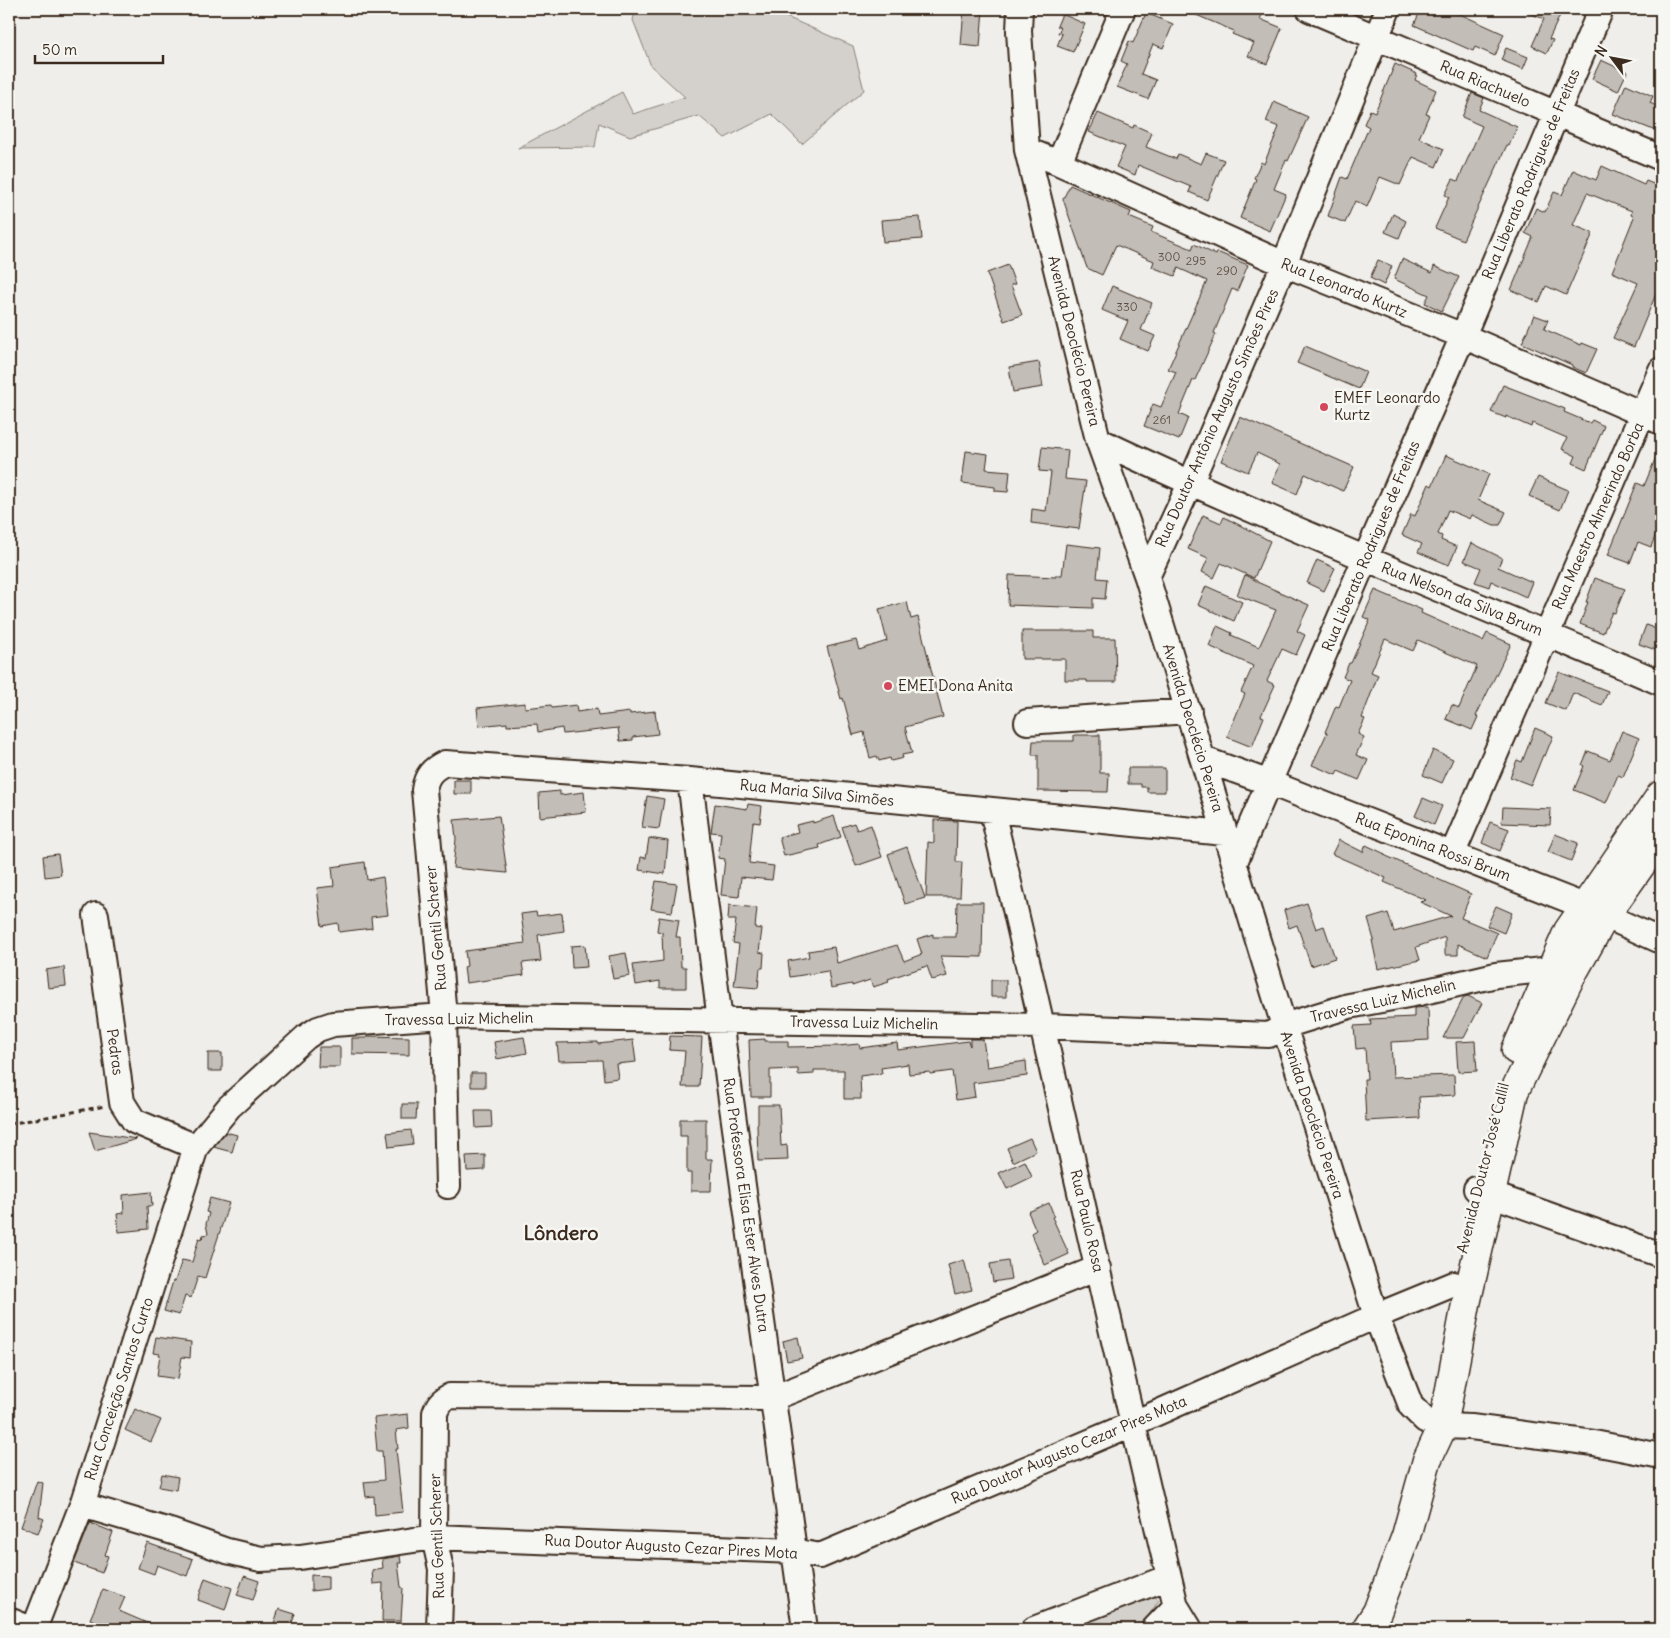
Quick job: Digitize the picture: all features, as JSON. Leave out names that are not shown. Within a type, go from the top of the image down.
[{"type":"main road","name":"Avenida Doutor José Callil","points":[[1595,911],[1661,795]]},
{"type":"main road","name":"Avenida Doutor José Callil","points":[[1434,1423],[1466,1304],[1499,1093],[1532,1013],[1562,973],[1568,931],[1595,911],[1661,837]]},
{"type":"main road","name":"Avenida Doutor José Callil","points":[[1366,1629],[1377,1612],[1406,1536],[1427,1460],[1454,1284],[1484,1192]]},
{"type":"street","name":"Avenida Deoclécio Pereira","points":[[1020,9],[1019,31],[1027,150],[1098,440],[1147,577],[1189,711],[1224,833],[1235,862],[1284,1026],[1376,1316],[1411,1406],[1434,1423]]},
{"type":"street","points":[[1059,163],[1123,9]]},
{"type":"street","name":"Rua Riachuelo","points":[[1309,9],[1661,158]]},
{"type":"street","name":"Rua Doutor Antônio Augusto Simões Pires","points":[[1147,577],[1190,484],[1284,264],[1388,9]]},
{"type":"street","name":"Rua Liberato Rodrigues de Freitas","points":[[1235,862],[1364,559],[1463,336],[1601,9]]},
{"type":"street","name":"Rua Leonardo Kurtz","points":[[1027,150],[1284,264],[1463,336],[1652,418]]},
{"type":"street","name":"Rua Maestro Almerindo Borba","points":[[1452,855],[1546,633],[1652,418],[1661,370]]},
{"type":"street","name":"Rua Nelson da Silva Brum","points":[[1098,440],[1190,484],[1661,683]]},
{"type":"street","points":[[1027,722],[1189,711]]},
{"type":"street","name":"Rua Eponina Rossi Brum","points":[[1203,759],[1270,783],[1595,911],[1661,942]]},
{"type":"street","name":"Rua Maria Silva Simões","points":[[424,790],[426,780],[434,769],[445,763],[690,780],[1224,833]]},
{"type":"street","name":"Rua Professora Elisa Ester Alves Dutra","points":[[690,780],[720,1020],[805,1629]]},
{"type":"street","name":"Rua Gentil Scherer","points":[[424,790],[444,1016],[448,1186]]},
{"type":"street","name":"Rua Paulo Rosa","points":[[992,811],[1043,1026],[1132,1424],[1176,1606],[1190,1629]]},
{"type":"street","name":"Pedras","points":[[96,914],[122,1102],[134,1121],[196,1146]]},
{"type":"street","name":"Travessa Luiz Michelin","points":[[196,1146],[229,1107],[299,1043],[318,1029],[333,1024],[444,1016],[1043,1026],[1269,1035],[1284,1026],[1349,1006],[1419,993],[1496,975],[1562,973]]},
{"type":"street","name":"Rua Conceição Santos Curto","points":[[32,1629],[82,1505],[196,1146]]},
{"type":"street","points":[[1484,1192],[1661,1255]]},
{"type":"street","points":[[773,1398],[1098,1268]]},
{"type":"street","name":"Rua Doutor Augusto Cezar Pires Mota","points":[[82,1505],[173,1532],[227,1551],[261,1559],[300,1557],[434,1537],[794,1550],[820,1556],[1132,1424],[1376,1316],[1454,1284]]},
{"type":"street","name":"Rua Gentil Scherer","points":[[438,1629],[441,1569],[434,1537],[435,1413],[443,1399],[450,1396],[773,1398]]},
{"type":"street","points":[[1434,1423],[1594,1443],[1661,1456]]},
{"type":"street","points":[[1034,1629],[1169,1577]]},
{"type":"street","points":[[1154,1629],[1176,1606]]},
{"type":"street","points":[[9,1620],[32,1629]]},
{"type":"path","points":[[9,1124],[84,1111],[122,1102]]},
{"type":"shaded area","points":[[636,9],[768,9],[853,46],[864,90],[802,144],[772,114],[725,138],[699,116],[630,136],[599,123],[595,147],[518,148],[622,92],[633,114],[685,97],[651,66],[633,20]]},
{"type":"shaded area","points":[[1152,1595],[1159,1600],[1140,1629],[1051,1629]]},
{"type":"building","points":[[964,9],[983,9],[980,47],[961,45]]},
{"type":"building","points":[[1182,9],[1254,9],[1263,13],[1260,19],[1282,28],[1267,64],[1248,56],[1254,43],[1232,34],[1234,31]]},
{"type":"building","points":[[1421,9],[1449,9],[1504,34],[1495,56],[1475,47],[1473,51],[1414,25]]},
{"type":"building","points":[[1519,9],[1563,9],[1549,39],[1553,40],[1547,53],[1532,46],[1544,19]]},
{"type":"building","points":[[1146,13],[1173,24],[1163,48],[1153,44],[1141,74],[1156,80],[1148,99],[1117,87],[1127,64],[1121,61],[1129,41],[1133,43]]},
{"type":"building","points":[[1062,14],[1085,24],[1073,52],[1057,46],[1062,34],[1058,33],[1061,28],[1057,26]]},
{"type":"building","points":[[1506,48],[1528,57],[1523,69],[1501,60]]},
{"type":"building","points":[[1601,60],[1627,72],[1618,91],[1592,79]]},
{"type":"building","points":[[1395,64],[1417,74],[1415,80],[1436,90],[1426,114],[1429,115],[1419,138],[1444,149],[1436,167],[1413,157],[1400,185],[1380,177],[1367,207],[1355,201],[1345,223],[1328,216],[1342,177],[1347,179],[1369,127],[1364,124],[1370,110],[1375,112]]},
{"type":"building","points":[[1626,84],[1653,96],[1650,103],[1661,108],[1661,133],[1613,114]]},
{"type":"building","points":[[1472,93],[1484,98],[1479,110],[1517,127],[1463,240],[1435,228],[1449,197],[1445,195],[1453,179],[1458,181],[1482,126],[1462,117]]},
{"type":"building","points":[[1274,102],[1308,117],[1288,161],[1286,160],[1274,189],[1286,194],[1270,231],[1240,218],[1256,179],[1254,178],[1261,162],[1264,164],[1279,127],[1266,122]]},
{"type":"building","points":[[1098,113],[1133,128],[1134,125],[1152,133],[1146,147],[1176,159],[1178,154],[1201,164],[1206,153],[1224,160],[1207,200],[1189,192],[1191,187],[1138,165],[1135,175],[1116,167],[1125,147],[1089,132]]},
{"type":"building","points":[[1602,166],[1644,185],[1646,181],[1661,187],[1661,282],[1634,347],[1613,338],[1638,283],[1612,272],[1634,217],[1631,215],[1632,211],[1587,193],[1573,225],[1593,233],[1566,295],[1546,286],[1539,302],[1511,290],[1533,237],[1525,233],[1536,208],[1545,212],[1554,192],[1562,195],[1573,170],[1596,180]]},
{"type":"building","points":[[1070,185],[1131,212],[1129,217],[1153,227],[1151,232],[1192,249],[1194,244],[1216,255],[1217,252],[1248,265],[1237,291],[1232,289],[1214,333],[1216,334],[1195,380],[1193,380],[1179,414],[1188,418],[1179,440],[1144,426],[1153,404],[1161,407],[1176,372],[1168,369],[1207,281],[1178,268],[1175,276],[1152,267],[1154,261],[1116,245],[1102,275],[1087,268],[1063,199]]},
{"type":"building","points":[[1393,214],[1406,221],[1399,238],[1385,232]]},
{"type":"building","points":[[920,217],[922,239],[883,242],[881,220]]},
{"type":"building","points":[[1402,259],[1432,273],[1434,266],[1459,277],[1442,311],[1425,303],[1429,295],[1394,279]]},
{"type":"building","points":[[1378,260],[1392,266],[1384,285],[1370,278]]},
{"type":"building","points":[[1008,265],[1015,284],[1011,285],[1022,315],[1004,321],[987,273]]},
{"type":"building","points":[[1112,286],[1152,303],[1141,330],[1155,336],[1148,351],[1120,339],[1128,321],[1102,310]]},
{"type":"building","points":[[1534,315],[1548,320],[1544,329],[1581,345],[1582,343],[1597,349],[1586,373],[1522,343]]},
{"type":"building","points":[[1305,346],[1366,372],[1359,389],[1297,363]]},
{"type":"building","points":[[1039,362],[1043,387],[1013,392],[1009,367]]},
{"type":"building","points":[[1503,385],[1565,409],[1564,412],[1590,423],[1592,420],[1604,426],[1586,469],[1573,463],[1576,456],[1562,449],[1567,438],[1532,423],[1531,427],[1506,416],[1506,418],[1491,412]]},
{"type":"building","points":[[1240,417],[1354,467],[1343,491],[1305,474],[1297,494],[1272,483],[1280,464],[1257,453],[1248,472],[1221,461]]},
{"type":"building","points":[[1661,445],[1661,481],[1657,491],[1661,493],[1661,521],[1651,547],[1638,542],[1630,563],[1608,555],[1637,483],[1644,486]]},
{"type":"building","points":[[1042,447],[1068,450],[1065,479],[1086,481],[1079,529],[1031,523],[1032,509],[1046,511],[1051,472],[1039,471]]},
{"type":"building","points":[[966,451],[988,454],[986,469],[1010,471],[1008,492],[995,491],[995,487],[962,483]]},
{"type":"building","points":[[1446,455],[1489,474],[1478,500],[1506,512],[1500,525],[1494,525],[1472,515],[1470,519],[1448,510],[1438,534],[1442,536],[1441,540],[1457,547],[1449,565],[1418,552],[1422,544],[1402,535],[1411,514],[1415,516],[1429,484],[1432,486]]},
{"type":"building","points":[[1538,477],[1568,490],[1560,510],[1529,496]]},
{"type":"building","points":[[1203,515],[1221,523],[1224,517],[1270,541],[1254,578],[1221,563],[1214,578],[1202,572],[1208,558],[1188,549]]},
{"type":"building","points":[[1472,543],[1502,558],[1498,567],[1532,582],[1526,597],[1491,581],[1489,587],[1475,582],[1481,568],[1464,561]]},
{"type":"building","points":[[1066,544],[1100,548],[1097,578],[1107,579],[1105,599],[1093,598],[1093,608],[1008,605],[1009,575],[1056,577],[1056,575],[1062,575]]},
{"type":"building","points":[[1317,560],[1335,568],[1324,591],[1307,583]]},
{"type":"building","points":[[1245,575],[1309,605],[1297,631],[1305,635],[1296,655],[1282,649],[1267,681],[1275,685],[1261,716],[1264,717],[1252,747],[1227,737],[1245,694],[1241,692],[1253,666],[1209,646],[1217,626],[1232,633],[1231,635],[1259,647],[1276,610],[1237,595]]},
{"type":"building","points":[[1595,578],[1625,589],[1615,613],[1612,612],[1603,633],[1580,624]]},
{"type":"building","points":[[1206,586],[1242,602],[1234,621],[1198,605]]},
{"type":"building","points":[[1375,590],[1422,610],[1421,613],[1483,641],[1487,633],[1511,644],[1476,716],[1478,717],[1472,730],[1446,719],[1452,705],[1459,708],[1477,666],[1418,640],[1413,651],[1385,639],[1371,672],[1378,675],[1362,718],[1365,719],[1358,734],[1364,737],[1356,755],[1368,760],[1359,780],[1338,771],[1336,775],[1312,765],[1327,733],[1325,732],[1336,706],[1339,707],[1350,680],[1343,677],[1370,620],[1363,617]]},
{"type":"building","points":[[907,602],[911,619],[918,617],[943,717],[905,727],[912,753],[902,755],[903,758],[891,761],[890,758],[879,761],[877,756],[870,758],[864,732],[853,735],[827,647],[856,640],[859,650],[887,641],[879,609]]},
{"type":"building","points":[[1646,625],[1661,631],[1661,652],[1639,644]]},
{"type":"building","points":[[1022,631],[1093,631],[1093,638],[1115,638],[1116,682],[1065,680],[1065,659],[1022,659]]},
{"type":"building","points":[[1559,672],[1608,691],[1602,705],[1573,693],[1566,711],[1546,703]]},
{"type":"building","points":[[525,703],[525,708],[551,705],[552,708],[576,705],[577,712],[597,709],[598,716],[655,711],[658,734],[633,737],[633,740],[620,741],[618,728],[563,734],[562,728],[538,732],[537,724],[507,726],[507,723],[479,726],[477,708]]},
{"type":"building","points":[[1535,728],[1553,736],[1531,785],[1510,777],[1517,760],[1522,762]]},
{"type":"building","points":[[1622,731],[1639,738],[1623,777],[1618,775],[1606,803],[1574,790],[1588,751],[1610,760]]},
{"type":"building","points":[[1074,735],[1100,735],[1100,773],[1109,773],[1108,792],[1038,791],[1038,755],[1032,755],[1033,741],[1074,741]]},
{"type":"building","points":[[1433,750],[1453,759],[1442,783],[1423,775]]},
{"type":"building","points":[[1128,768],[1165,768],[1165,792],[1147,792],[1147,787],[1141,787],[1141,784],[1128,784]]},
{"type":"building","points":[[454,780],[471,780],[471,794],[454,794]]},
{"type":"building","points":[[560,791],[560,795],[584,792],[586,812],[540,817],[539,793]]},
{"type":"building","points":[[647,796],[664,799],[659,829],[642,827]]},
{"type":"building","points":[[1423,798],[1442,806],[1434,825],[1415,816]]},
{"type":"building","points":[[715,804],[747,809],[748,804],[762,806],[760,823],[753,822],[749,863],[774,866],[772,880],[741,877],[739,897],[721,895],[725,859],[718,858],[721,833],[711,832]]},
{"type":"building","points":[[1503,807],[1551,809],[1550,825],[1502,823]]},
{"type":"building","points":[[499,816],[507,873],[453,868],[456,839],[454,820]]},
{"type":"building","points":[[834,816],[841,837],[819,845],[820,848],[784,856],[779,837],[798,832],[796,825],[813,821],[813,823]]},
{"type":"building","points":[[934,820],[957,821],[956,862],[962,862],[960,897],[926,897],[928,842],[934,843]]},
{"type":"building","points":[[1490,822],[1509,829],[1500,851],[1482,843]]},
{"type":"building","points":[[854,823],[857,830],[871,825],[882,857],[856,866],[842,827]]},
{"type":"building","points":[[1555,834],[1578,843],[1571,861],[1548,852]]},
{"type":"building","points":[[649,838],[668,841],[665,874],[639,870],[641,857],[646,858]]},
{"type":"building","points":[[1339,840],[1363,852],[1366,845],[1471,894],[1461,918],[1497,933],[1487,957],[1458,944],[1458,955],[1445,955],[1445,937],[1416,947],[1420,960],[1378,969],[1372,940],[1374,940],[1368,919],[1388,913],[1394,932],[1451,916],[1420,902],[1426,900],[1384,882],[1386,878],[1332,854]]},
{"type":"building","points":[[907,847],[925,898],[905,904],[888,854]]},
{"type":"building","points":[[58,854],[61,875],[45,877],[43,856]]},
{"type":"building","points":[[365,862],[367,880],[383,877],[388,915],[371,917],[372,928],[339,932],[338,923],[322,926],[317,888],[334,886],[332,867]]},
{"type":"building","points":[[656,881],[677,884],[672,912],[651,909]]},
{"type":"building","points":[[957,902],[983,902],[982,957],[940,956],[947,976],[932,980],[927,966],[888,979],[889,982],[873,987],[870,980],[852,986],[852,984],[831,988],[828,971],[790,977],[788,961],[809,957],[808,951],[834,947],[837,963],[897,945],[904,961],[922,954],[917,939],[933,934],[933,937],[956,937]]},
{"type":"building","points":[[1307,903],[1316,929],[1324,926],[1335,958],[1311,966],[1297,925],[1289,928],[1284,910]]},
{"type":"building","points":[[729,905],[757,908],[755,928],[762,929],[759,952],[764,953],[763,968],[760,968],[758,988],[734,986],[739,944],[733,943],[736,920],[728,920]]},
{"type":"building","points":[[1496,906],[1512,913],[1504,933],[1487,926]]},
{"type":"building","points":[[536,912],[537,916],[562,913],[564,931],[538,935],[541,961],[522,963],[524,975],[466,983],[464,967],[467,966],[465,951],[525,943],[521,914]]},
{"type":"building","points":[[659,917],[679,920],[676,937],[680,937],[681,967],[686,967],[686,988],[660,988],[660,981],[636,985],[633,965],[663,961],[662,932],[657,931]]},
{"type":"building","points":[[585,945],[587,967],[572,968],[571,946]]},
{"type":"building","points":[[626,953],[630,976],[613,979],[609,956]]},
{"type":"building","points":[[64,967],[66,986],[48,988],[46,970]]},
{"type":"building","points":[[991,980],[1006,980],[1006,997],[991,997]]},
{"type":"building","points":[[1468,996],[1482,1003],[1464,1038],[1443,1038],[1464,997]]},
{"type":"building","points":[[1428,1007],[1429,1040],[1391,1042],[1393,1077],[1454,1075],[1455,1095],[1419,1097],[1420,1118],[1366,1121],[1364,1079],[1367,1079],[1365,1048],[1356,1049],[1354,1026],[1371,1025],[1370,1019],[1414,1017],[1414,1008]]},
{"type":"building","points":[[367,1036],[409,1037],[409,1055],[352,1054],[352,1038],[367,1038]]},
{"type":"building","points":[[670,1036],[702,1037],[699,1087],[682,1087],[685,1051],[669,1050]]},
{"type":"building","points":[[524,1037],[527,1053],[497,1059],[494,1042]]},
{"type":"building","points":[[765,1039],[765,1041],[788,1041],[788,1047],[859,1044],[860,1048],[897,1043],[898,1050],[968,1041],[970,1046],[970,1039],[983,1039],[987,1067],[1026,1061],[1027,1076],[973,1083],[975,1097],[956,1100],[952,1071],[909,1074],[908,1064],[881,1068],[882,1073],[860,1076],[861,1099],[844,1099],[844,1070],[814,1070],[814,1074],[798,1075],[798,1069],[770,1070],[770,1097],[751,1097],[749,1040]]},
{"type":"building","points":[[633,1040],[636,1062],[616,1064],[618,1078],[604,1080],[602,1060],[559,1061],[557,1043],[598,1042],[598,1044]]},
{"type":"building","points":[[1475,1041],[1477,1071],[1458,1072],[1456,1042]]},
{"type":"building","points":[[319,1047],[340,1047],[340,1067],[318,1067]]},
{"type":"building","points":[[208,1053],[222,1053],[222,1071],[208,1071]]},
{"type":"building","points":[[471,1073],[485,1073],[485,1087],[471,1087]]},
{"type":"building","points":[[402,1104],[417,1104],[416,1119],[402,1119]]},
{"type":"building","points":[[758,1105],[779,1105],[781,1146],[787,1145],[788,1160],[758,1161]]},
{"type":"building","points":[[475,1111],[491,1111],[492,1127],[476,1128]]},
{"type":"building","points":[[680,1119],[706,1119],[706,1159],[712,1159],[711,1191],[691,1191],[691,1173],[687,1173],[687,1136],[680,1136]]},
{"type":"building","points":[[411,1130],[413,1144],[389,1147],[387,1133]]},
{"type":"building","points":[[89,1132],[137,1139],[95,1151]]},
{"type":"building","points":[[226,1132],[237,1135],[232,1152],[213,1147]]},
{"type":"building","points":[[1030,1138],[1036,1151],[1013,1162],[1007,1148]]},
{"type":"building","points":[[485,1155],[485,1170],[467,1171],[466,1156]]},
{"type":"building","points":[[1025,1161],[1032,1177],[1007,1189],[999,1173]]},
{"type":"building","points":[[151,1192],[152,1206],[147,1206],[148,1229],[119,1232],[117,1214],[124,1213],[123,1195]]},
{"type":"building","points":[[210,1198],[229,1203],[205,1278],[198,1276],[191,1298],[185,1296],[179,1315],[164,1311],[182,1260],[192,1262],[199,1238],[202,1239],[203,1235],[208,1234],[206,1224],[209,1213],[206,1212]]},
{"type":"building","points":[[1049,1203],[1054,1216],[1052,1217],[1069,1254],[1045,1265],[1031,1233],[1036,1230],[1028,1212]]},
{"type":"building","points":[[964,1260],[972,1290],[955,1294],[948,1265]]},
{"type":"building","points":[[1008,1261],[1011,1279],[993,1282],[990,1264]]},
{"type":"building","points":[[156,1337],[191,1342],[190,1358],[182,1357],[178,1379],[157,1376],[160,1354],[153,1353]]},
{"type":"building","points":[[798,1337],[802,1358],[787,1361],[783,1341]]},
{"type":"building","points":[[135,1409],[161,1420],[151,1442],[125,1430]]},
{"type":"building","points":[[408,1414],[409,1428],[396,1430],[398,1449],[396,1449],[403,1512],[375,1515],[374,1496],[366,1497],[364,1482],[384,1480],[382,1451],[377,1451],[374,1418]]},
{"type":"building","points":[[162,1474],[178,1477],[176,1490],[159,1487]]},
{"type":"building","points":[[37,1481],[43,1483],[39,1517],[44,1519],[38,1533],[21,1527]]},
{"type":"building","points":[[90,1523],[113,1532],[105,1555],[108,1556],[102,1573],[74,1563]]},
{"type":"building","points":[[147,1543],[193,1559],[187,1576],[157,1565],[154,1574],[138,1568]]},
{"type":"building","points":[[400,1556],[401,1563],[398,1563],[401,1587],[403,1588],[401,1621],[382,1621],[383,1583],[373,1584],[372,1570],[383,1568],[382,1559]]},
{"type":"building","points":[[311,1575],[328,1576],[328,1589],[311,1591]]},
{"type":"building","points":[[244,1576],[259,1581],[253,1600],[237,1595]]},
{"type":"building","points":[[205,1578],[232,1588],[225,1610],[198,1600]]},
{"type":"building","points":[[103,1589],[125,1597],[119,1611],[161,1629],[115,1629],[90,1619]]},
{"type":"building","points":[[279,1609],[295,1614],[290,1629],[272,1629]]},
{"type":"place","name":"EMEF Leonardo Kurtz","points":[[1324,407]]},
{"type":"place","name":"EMEI Dona Anita","points":[[888,686]]},
{"type":"district","name":"Lôndero","points":[[561,1233]]}]
